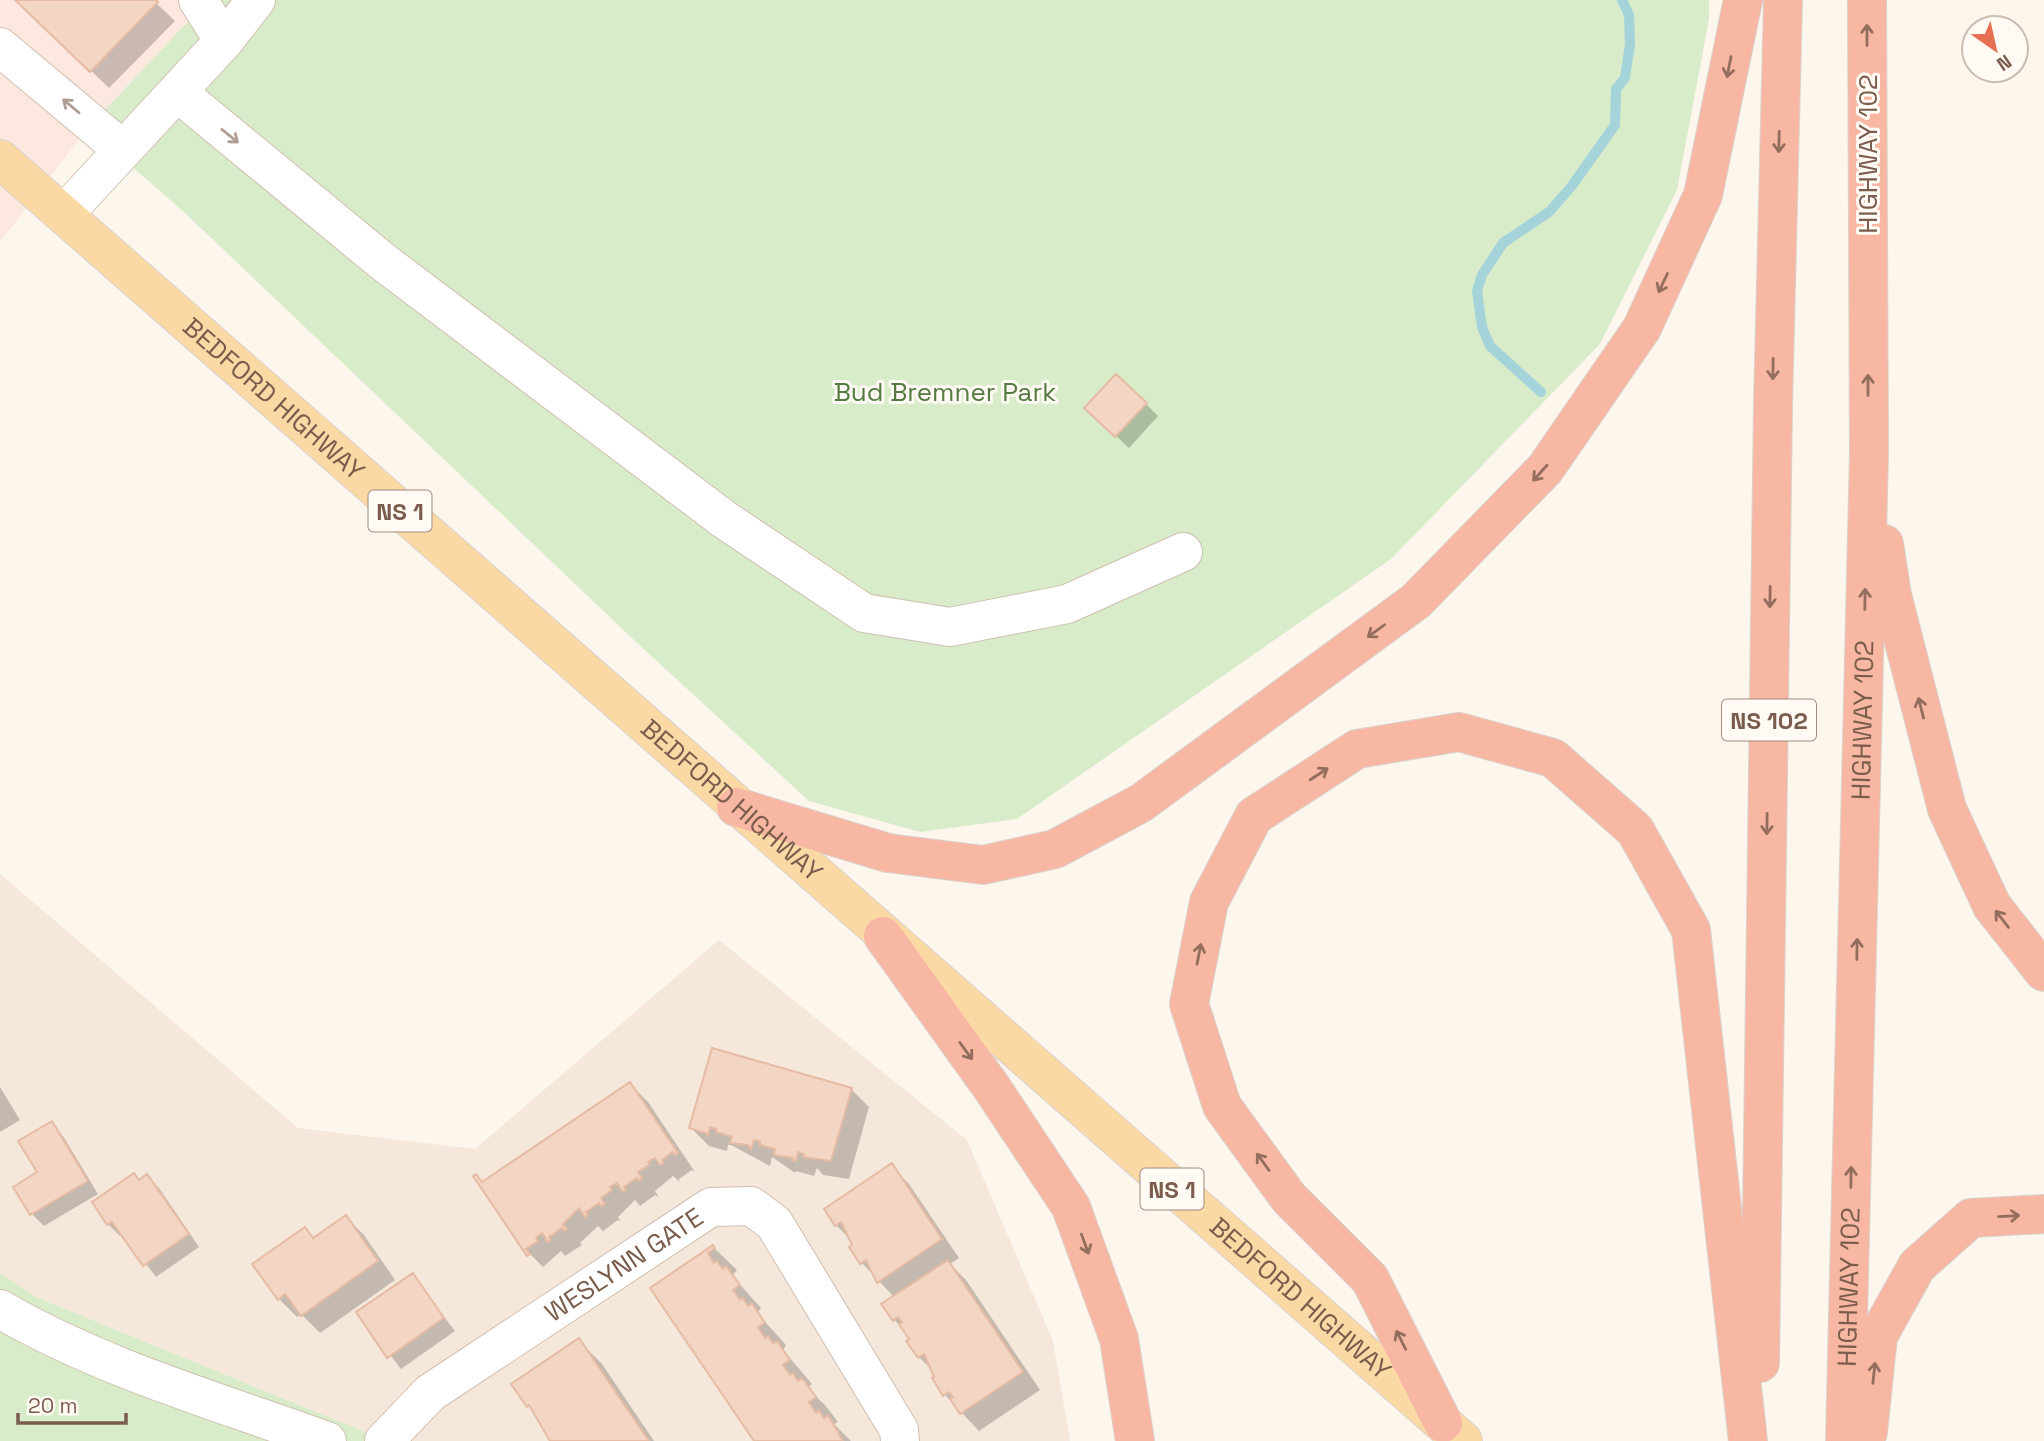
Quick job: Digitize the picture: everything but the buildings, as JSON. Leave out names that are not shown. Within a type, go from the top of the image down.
[{"type":"highway","points":[[736,807],[888,853],[983,865],[1055,849],[1141,803],[1416,601],[1545,469],[1642,328],[1703,195],[1743,0]]},
{"type":"highway","name":"NS 102","points":[[1759,1441],[1773,405],[1783,0]]},
{"type":"highway","name":"HIGHWAY 102","points":[[1845,1441],[1869,453],[1867,0]]},
{"type":"highway","points":[[1869,453],[1892,595],[1947,809],[1992,906],[2044,972]]},
{"type":"highway","points":[[1453,1432],[1370,1279],[1289,1198],[1222,1106],[1189,1004],[1209,902],[1254,816],[1357,749],[1459,732],[1553,758],[1635,830],[1691,930],[1748,1441]]},
{"type":"highway","points":[[883,936],[992,1088],[1071,1207],[1119,1339],[1135,1441]]},
{"type":"highway","points":[[1867,1441],[1878,1336],[1917,1266],[1971,1217],[2044,1214]]},
{"type":"main road","name":"BEDFORD HIGHWAY","points":[[3,167],[64,214],[883,936],[1453,1432]]},
{"type":"street","points":[[198,0],[224,41]]},
{"type":"street","points":[[64,214],[224,41],[256,0]]},
{"type":"street","points":[[0,47],[123,150]]},
{"type":"street","points":[[177,92],[382,261],[725,520],[864,613],[950,627],[1067,604],[1184,552]]},
{"type":"street","name":"WESLYNN GATE","points":[[384,1441],[430,1393],[711,1207],[751,1206],[774,1223],[899,1430],[900,1441]]},
{"type":"street","points":[[0,1309],[32,1328],[135,1372],[327,1441]]},
{"type":"shaded area","points":[[0,0],[208,0],[88,128],[0,242]]},
{"type":"shaded area","points":[[0,874],[298,1128],[475,1149],[719,940],[967,1140],[1053,1341],[1070,1441],[387,1441],[36,1297],[0,1273]]},
{"type":"green space","name":"Bud Bremner Park","points":[[208,0],[1709,0],[1709,19],[1677,190],[1600,344],[1391,559],[1017,819],[920,832],[809,801],[635,641],[186,214],[88,128]]},
{"type":"green space","points":[[0,1273],[36,1297],[387,1441],[0,1441]]},
{"type":"waterway","points":[[1541,392],[1490,346],[1482,327],[1477,291],[1482,275],[1503,243],[1549,212],[1571,187],[1615,125],[1616,89],[1625,78],[1630,44],[1629,15],[1622,0]]}]
